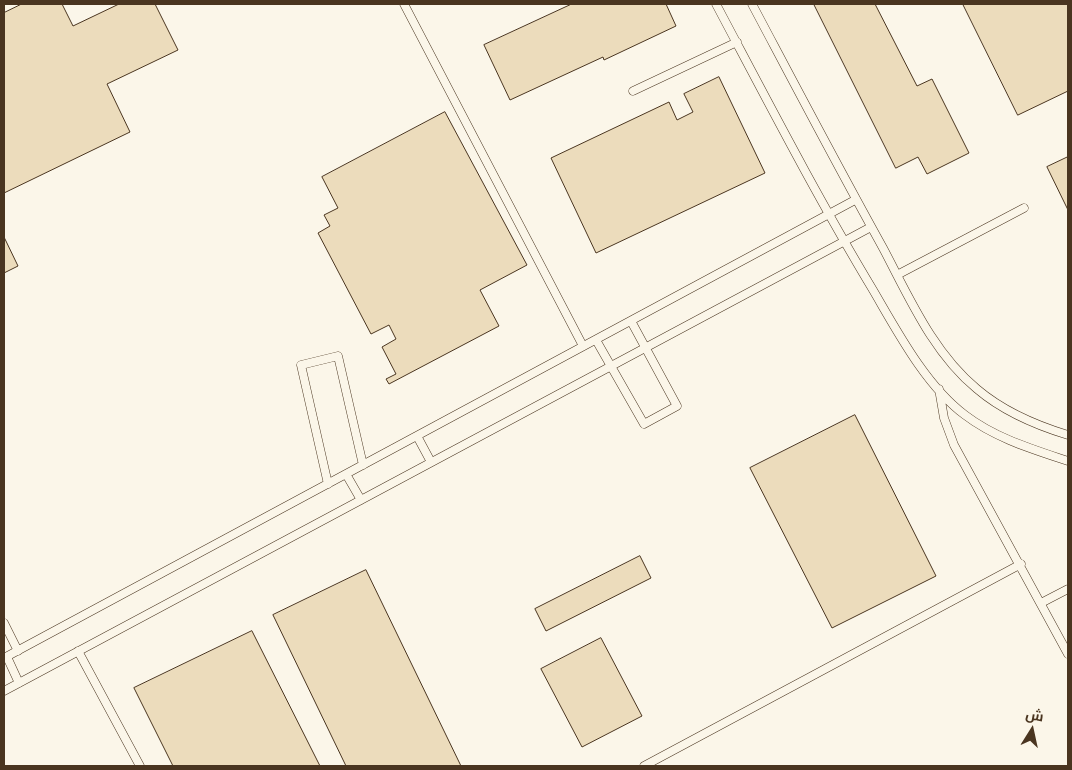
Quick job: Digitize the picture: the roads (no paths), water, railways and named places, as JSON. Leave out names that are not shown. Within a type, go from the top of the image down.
[{"type":"lane","points":[[404,4],[583,346]]},
{"type":"lane","points":[[716,4],[843,242],[911,354],[939,390],[964,414],[993,433],[1068,461]]},
{"type":"lane","points":[[752,4],[931,336],[976,389],[1004,409],[1041,427],[1068,435]]},
{"type":"lane","points":[[633,91],[736,42]]},
{"type":"lane","points":[[19,683],[5,658],[856,200]]},
{"type":"lane","points":[[897,274],[1024,208]]},
{"type":"lane","points":[[4,691],[871,227]]},
{"type":"lane","points":[[596,340],[644,424],[677,406],[631,321]]},
{"type":"lane","points":[[328,484],[301,365],[338,356],[363,465]]},
{"type":"lane","points":[[939,390],[944,418],[954,445],[1021,564],[1068,654]]},
{"type":"lane","points":[[416,436],[431,462]]},
{"type":"lane","points":[[346,474],[360,500]]},
{"type":"lane","points":[[644,766],[1021,564]]},
{"type":"lane","points":[[1042,604],[1068,589]]},
{"type":"lane","points":[[4,623],[18,651]]},
{"type":"lane","points":[[78,651],[140,766]]}]
